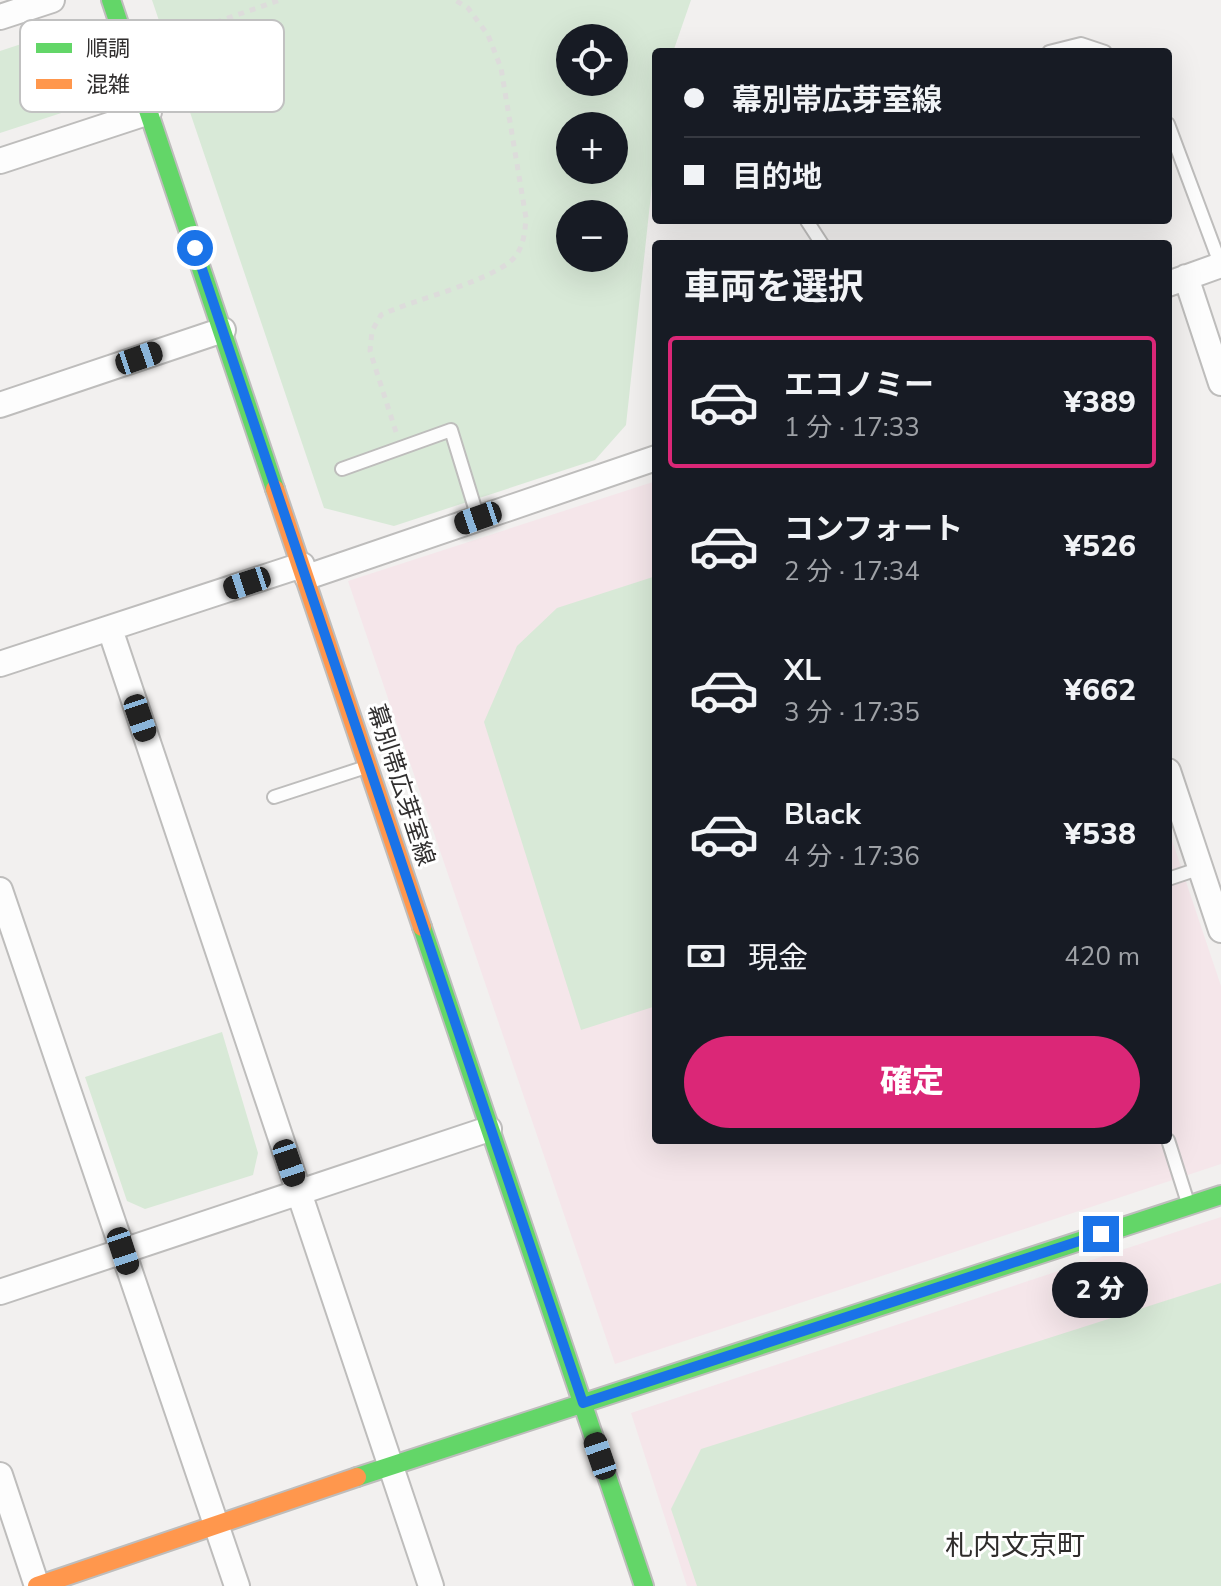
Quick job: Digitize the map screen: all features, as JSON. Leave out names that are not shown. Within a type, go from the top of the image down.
[{"type":"main road","name":"幕別帯広芽室線","points":[[111,0],[118,20]]},
{"type":"main road","name":"幕別帯広芽室線","points":[[149,112],[644,1586]]},
{"type":"main road","points":[[42,1585],[390,1466],[1221,1195]]},
{"type":"street","points":[[0,17],[52,0]]},
{"type":"street","points":[[0,161],[149,112]]},
{"type":"street","points":[[1221,266],[1177,280],[1221,383]]},
{"type":"street","points":[[0,405],[223,330]]},
{"type":"street","points":[[0,664],[478,518],[652,459]]},
{"type":"street","points":[[110,629],[431,1586]]},
{"type":"street","points":[[1172,781],[1209,873],[1221,930]]},
{"type":"street","points":[[0,890],[237,1586]]},
{"type":"street","points":[[0,1292],[489,1129]]},
{"type":"street","points":[[0,1475],[42,1585]]},
{"type":"lane","points":[[1065,48],[1081,44],[1093,48]]},
{"type":"lane","points":[[1172,135],[1221,266]]},
{"type":"lane","points":[[342,469],[451,430],[478,518]]},
{"type":"lane","points":[[274,797],[369,766]]},
{"type":"lane","points":[[1172,878],[1209,873]]},
{"type":"lane","points":[[1169,1144],[1189,1206]]},
{"type":"path","points":[[223,20],[280,0]]},
{"type":"path","points":[[401,448],[370,351],[372,331],[381,315],[497,271],[516,256],[525,237],[526,218],[501,68],[488,35],[468,8],[455,0]]},
{"type":"shaded area","points":[[652,482],[652,1144],[1172,1144],[1172,840],[1221,986],[1221,1164],[615,1364],[348,581]]},
{"type":"shaded area","points":[[1221,1217],[1221,1586],[687,1586],[631,1413]]},
{"type":"green space","points":[[152,0],[691,0],[674,48],[652,48],[652,185],[626,425],[595,460],[394,526],[324,508],[190,112],[284,112],[284,20],[159,20]]},
{"type":"green space","points":[[20,44],[20,112],[64,112],[0,133],[0,51]]},
{"type":"green space","points":[[652,577],[652,1007],[581,1030],[484,722],[517,646],[557,608]]},
{"type":"green space","points":[[222,1032],[258,1153],[253,1175],[145,1209],[127,1201],[85,1077]]},
{"type":"green space","points":[[1221,1283],[1221,1586],[697,1586],[671,1509],[701,1449]]},
{"type":"traffic: fast","points":[[111,0],[118,20]]},
{"type":"traffic: fast","points":[[149,112],[275,489]]},
{"type":"traffic: fast","points":[[422,927],[644,1586]]},
{"type":"traffic: fast","points":[[357,1477],[1221,1195]]},
{"type":"traffic: slow","points":[[275,489],[422,927]]},
{"type":"traffic: slow","points":[[37,1586],[357,1477]]},
{"type":"district","name":"札内文京町","points":[[1015,1545]]},
{"type":"route","points":[[195,248],[583,1403],[1101,1234]]}]
